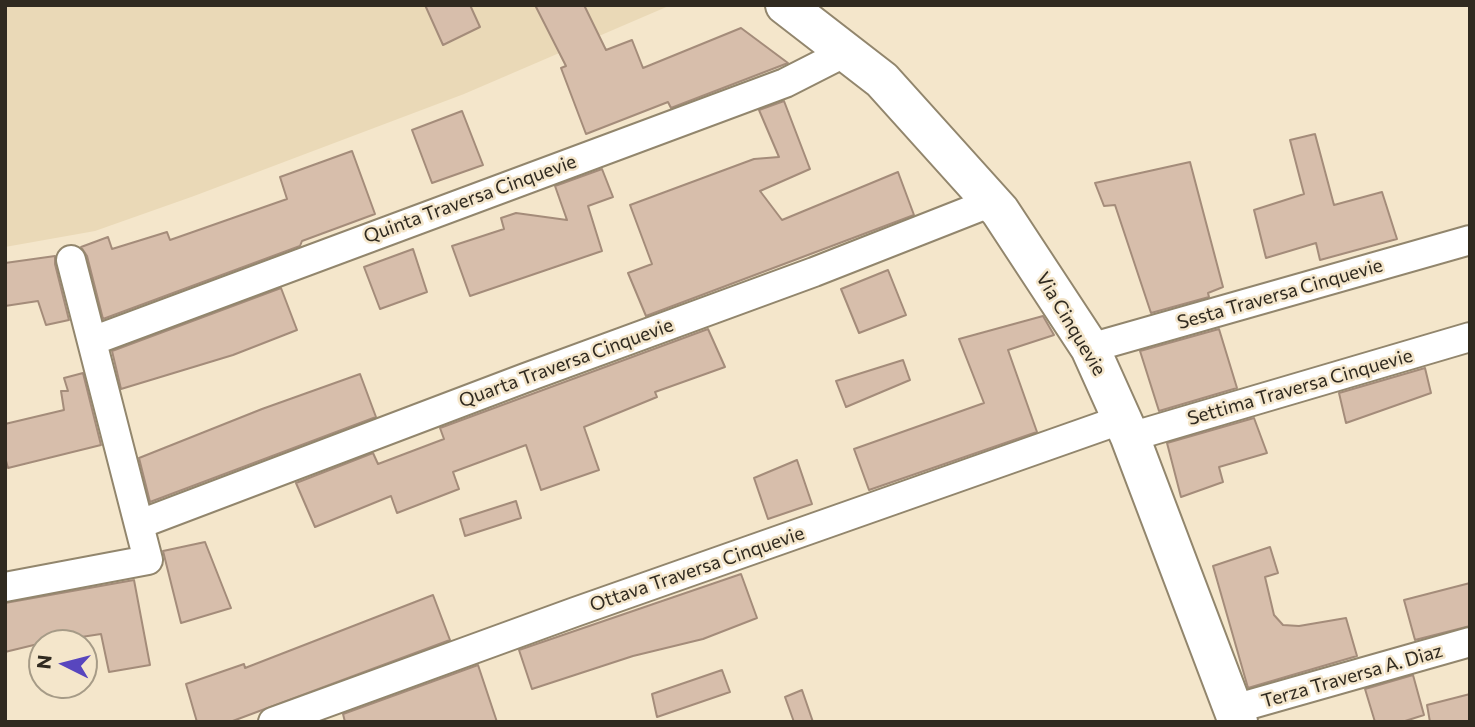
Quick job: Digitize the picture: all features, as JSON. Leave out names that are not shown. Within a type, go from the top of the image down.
[{"type":"street","name":"Via Cinquevie","points":[[785,5],[882,80],[992,202],[1090,348],[1126,428],[1236,715]]},
{"type":"street","name":"Quinta Traversa Cinquevie","points":[[92,341],[785,83],[846,52]]},
{"type":"street","name":"Quarta Traversa Cinquevie","points":[[139,524],[814,272],[992,202]]},
{"type":"street","name":"Sesta Traversa Cinquevie","points":[[1090,348],[1470,240]]},
{"type":"street","points":[[5,587],[148,560],[71,260]]},
{"type":"street","name":"Settima Traversa Cinquevie","points":[[1126,428],[1470,337]]},
{"type":"street","name":"Ottava Traversa Cinquevie","points":[[273,722],[329,713],[575,612],[1126,428]]},
{"type":"street","name":"Terza Traversa A. Diaz","points":[[1236,715],[1470,642]]},
{"type":"shaded area","points":[[5,5],[671,5],[464,94],[194,196],[95,231],[5,247]]},
{"type":"building","points":[[425,5],[470,5],[480,27],[443,45]]},
{"type":"building","points":[[535,5],[584,5],[606,50],[632,40],[643,68],[741,28],[788,63],[671,108],[668,102],[586,134],[561,68],[566,66]]},
{"type":"building","points":[[784,101],[810,169],[760,191],[782,220],[898,172],[914,215],[646,316],[628,273],[652,264],[630,205],[754,159],[779,157],[759,110]]},
{"type":"building","points":[[462,111],[483,165],[432,183],[412,130]]},
{"type":"building","points":[[1315,134],[1334,205],[1382,192],[1397,239],[1320,260],[1316,243],[1266,258],[1254,210],[1304,194],[1290,140]]},
{"type":"building","points":[[352,151],[375,214],[302,241],[300,246],[103,319],[87,256],[81,247],[108,237],[112,249],[167,232],[170,240],[287,199],[280,177]]},
{"type":"building","points":[[1190,162],[1223,287],[1208,293],[1209,297],[1151,313],[1115,205],[1104,206],[1095,183]]},
{"type":"building","points":[[602,169],[613,197],[588,206],[602,251],[470,296],[452,246],[504,229],[501,218],[516,213],[567,220],[555,186]]},
{"type":"building","points":[[413,249],[427,292],[380,309],[364,267]]},
{"type":"building","points":[[55,256],[69,320],[46,325],[38,301],[5,306],[5,263]]},
{"type":"building","points":[[888,270],[906,315],[859,333],[841,289]]},
{"type":"building","points":[[281,288],[297,330],[233,355],[121,389],[112,351]]},
{"type":"building","points":[[1043,316],[1054,335],[1008,350],[1037,432],[869,490],[854,449],[984,403],[959,339]]},
{"type":"building","points":[[708,329],[725,367],[655,392],[657,397],[584,427],[599,470],[541,490],[526,445],[453,472],[459,489],[397,513],[391,496],[315,527],[296,483],[373,453],[378,464],[444,439],[440,428]]},
{"type":"building","points":[[1219,329],[1237,388],[1159,411],[1140,351]]},
{"type":"building","points":[[903,360],[910,380],[846,407],[836,381]]},
{"type":"building","points":[[1425,368],[1431,393],[1346,423],[1339,393]]},
{"type":"building","points":[[83,373],[101,445],[8,468],[5,457],[5,424],[64,410],[61,391],[68,391],[64,378]]},
{"type":"building","points":[[360,374],[376,417],[150,502],[139,458],[262,409]]},
{"type":"building","points":[[1254,418],[1267,453],[1219,467],[1223,482],[1181,497],[1167,443]]},
{"type":"building","points":[[797,460],[812,504],[768,519],[754,478]]},
{"type":"building","points":[[516,501],[521,518],[465,536],[460,519]]},
{"type":"building","points":[[205,542],[231,608],[181,623],[163,551]]},
{"type":"building","points":[[1270,547],[1278,573],[1265,577],[1274,615],[1283,625],[1299,626],[1346,618],[1357,656],[1248,688],[1213,566]]},
{"type":"building","points":[[741,574],[757,618],[703,639],[633,656],[532,689],[519,650]]},
{"type":"building","points":[[134,580],[150,665],[109,672],[98,629],[28,629],[28,646],[5,652],[5,603]]},
{"type":"building","points":[[1470,583],[1470,626],[1415,640],[1404,600]]},
{"type":"building","points":[[433,595],[450,640],[230,722],[197,722],[186,684],[244,664],[245,668]]},
{"type":"building","points":[[478,665],[497,722],[345,722],[343,714]]},
{"type":"building","points":[[722,670],[730,692],[657,717],[652,694]]},
{"type":"building","points":[[1413,675],[1424,715],[1402,722],[1375,722],[1365,689]]},
{"type":"building","points":[[802,690],[813,722],[794,722],[785,697]]},
{"type":"building","points":[[1470,694],[1470,722],[1430,722],[1427,705]]}]
